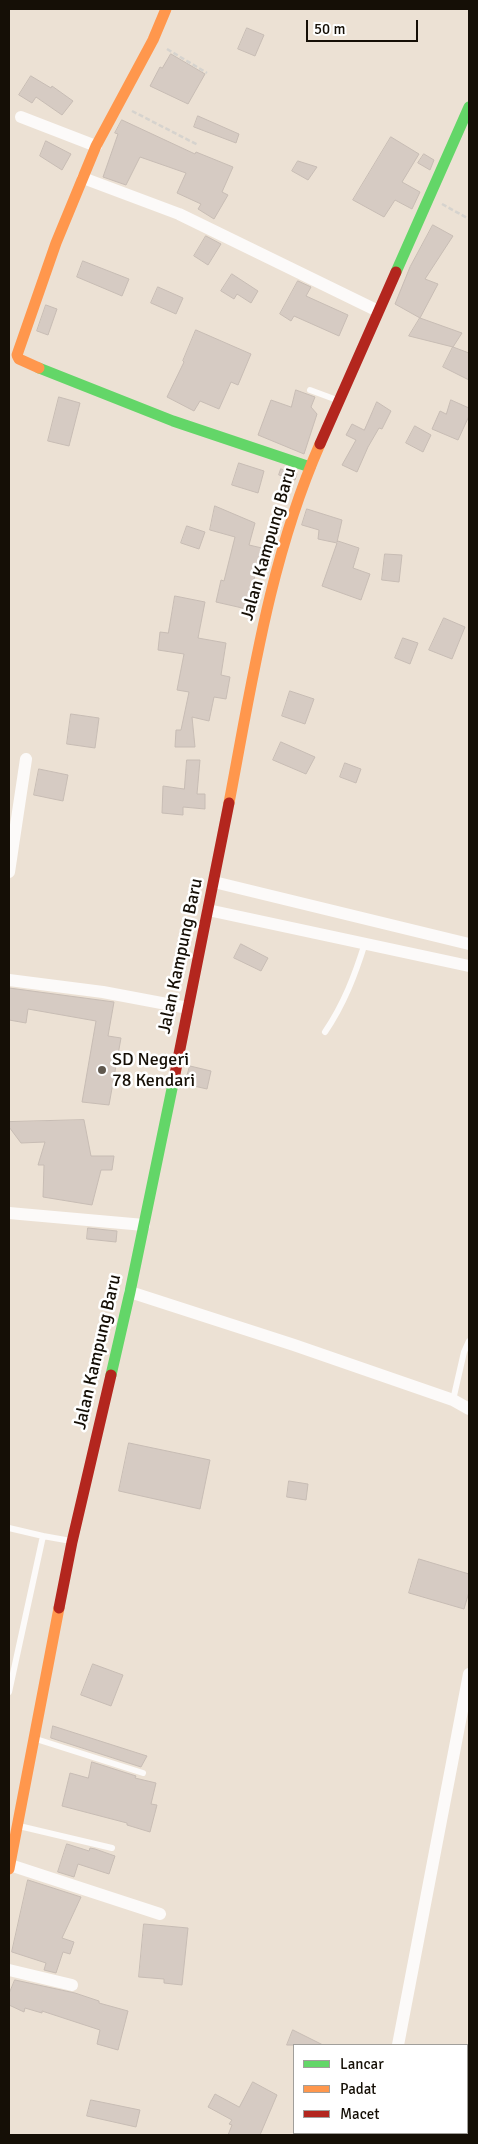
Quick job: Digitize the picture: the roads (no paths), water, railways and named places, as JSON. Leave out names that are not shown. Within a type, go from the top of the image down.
[{"type":"street","points":[[166,9],[153,40],[117,103],[96,146],[56,243],[13,356],[173,421],[310,467]]},
{"type":"street","name":"Jalan Kampung Baru","points":[[9,1867],[72,1542],[130,1292],[214,882],[264,615],[276,568],[310,467],[469,108]]},
{"type":"street","points":[[21,117],[96,146]]},
{"type":"street","points":[[83,178],[179,214],[378,311]]},
{"type":"street","points":[[9,872],[26,759]]},
{"type":"street","points":[[214,882],[469,944]]},
{"type":"street","points":[[208,910],[469,966]]},
{"type":"street","points":[[9,980],[103,992],[188,1008]]},
{"type":"street","points":[[9,1213],[144,1225]]},
{"type":"street","points":[[130,1292],[294,1345],[453,1400],[469,1409]]},
{"type":"street","points":[[398,2044],[469,1674]]},
{"type":"street","points":[[9,1867],[160,1914]]},
{"type":"street","points":[[9,1970],[72,1985]]},
{"type":"lane","points":[[310,390],[339,401]]},
{"type":"lane","points":[[325,1032],[337,1014],[355,977],[365,943]]},
{"type":"lane","points":[[453,1400],[464,1352],[469,1342]]},
{"type":"lane","points":[[9,1528],[72,1542]]},
{"type":"lane","points":[[9,1692],[43,1536]]},
{"type":"lane","points":[[34,1739],[144,1773]]},
{"type":"lane","points":[[17,1826],[112,1848]]},
{"type":"place","name":"SD Negeri 78 Kendari","points":[[102,1070]]}]
